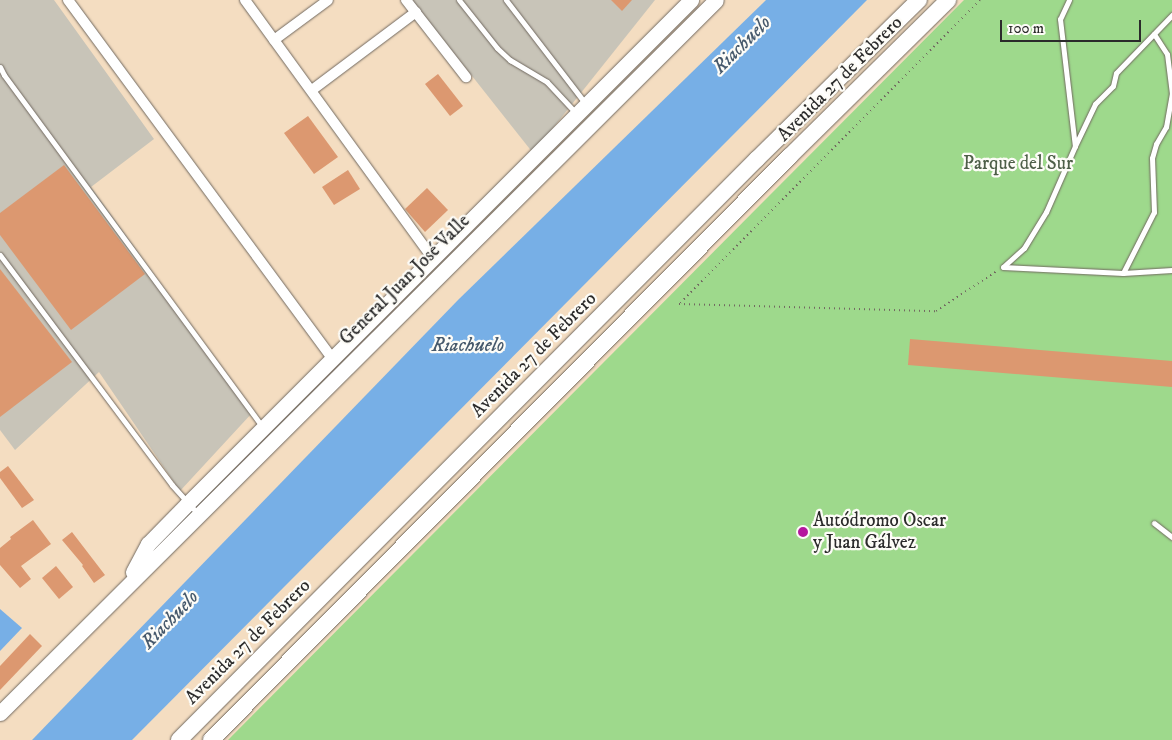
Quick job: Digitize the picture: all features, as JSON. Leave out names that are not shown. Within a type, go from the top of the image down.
[{"type":"main road","name":"General Juan José Valle","points":[[269,433],[333,359],[691,0]]},
{"type":"main road","name":"General Juan José Valle","points":[[0,713],[124,588],[148,544],[192,509],[716,0]]},
{"type":"main road","name":"Avenida 27 de Febrero","points":[[179,740],[751,164],[919,0]]},
{"type":"main road","name":"Avenida 27 de Febrero","points":[[211,740],[790,156],[948,0]]},
{"type":"street","points":[[68,0],[333,359]]},
{"type":"street","points":[[245,0],[433,259]]},
{"type":"street","points":[[274,40],[328,0]]},
{"type":"street","points":[[406,0],[466,77]]},
{"type":"street","points":[[312,90],[416,12]]},
{"type":"lane","points":[[459,0],[497,48],[510,60],[547,82],[582,110]]},
{"type":"lane","points":[[506,0],[582,110]]},
{"type":"lane","points":[[1069,0],[1060,19],[1075,146]]},
{"type":"lane","points":[[1003,267],[1024,248],[1037,226],[1095,104],[1113,86],[1116,73],[1172,15]]},
{"type":"lane","points":[[1123,273],[1154,212],[1152,158],[1156,144],[1166,128],[1172,94],[1167,54],[1154,34]]},
{"type":"lane","points":[[0,67],[4,75],[269,433]]},
{"type":"lane","points":[[0,255],[192,509]]},
{"type":"lane","points":[[1003,267],[1123,273],[1172,270]]},
{"type":"lane","points":[[1154,523],[1172,537]]},
{"type":"path","points":[[980,0],[679,304],[936,311],[1003,267]]},
{"type":"shaded area","points":[[0,0],[54,0],[154,139],[91,187],[253,412],[180,491],[99,372],[15,450],[0,430]]},
{"type":"shaded area","points":[[412,0],[655,0],[533,153]]},
{"type":"green space","name":"Autódromo Oscar y Juan Gálvez","points":[[964,0],[1172,0],[1172,740],[228,740]]},
{"type":"water","name":"Riachuelo","points":[[766,0],[867,0],[132,740],[32,740],[458,300]]},
{"type":"water","points":[[0,609],[22,628],[0,651]]},
{"type":"building","points":[[611,0],[632,0],[622,11]]},
{"type":"building","points":[[438,74],[463,106],[450,116],[425,84]]},
{"type":"building","points":[[308,116],[338,157],[314,174],[284,133]]},
{"type":"building","points":[[64,165],[145,274],[71,330],[0,235],[0,213]]},
{"type":"building","points":[[348,170],[360,189],[334,205],[322,187]]},
{"type":"building","points":[[427,188],[448,210],[425,232],[405,209]]},
{"type":"building","points":[[0,269],[72,362],[0,417]]},
{"type":"building","points":[[910,339],[1172,361],[1172,387],[908,365]]},
{"type":"building","points":[[8,466],[34,500],[22,508],[0,478],[0,472]]},
{"type":"building","points":[[33,520],[51,544],[21,566],[31,579],[20,588],[0,565],[0,548],[11,539],[10,537]]},
{"type":"building","points":[[72,532],[105,575],[94,583],[83,565],[62,540]]},
{"type":"building","points":[[56,566],[73,587],[59,599],[42,578]]},
{"type":"building","points":[[30,634],[42,646],[0,690],[0,666]]},
{"type":"place","name":"Autódromo Oscar y Juan Gálvez","points":[[803,532]]},
{"type":"park label","name":"Parque del Sur","points":[[1018,164]]}]
